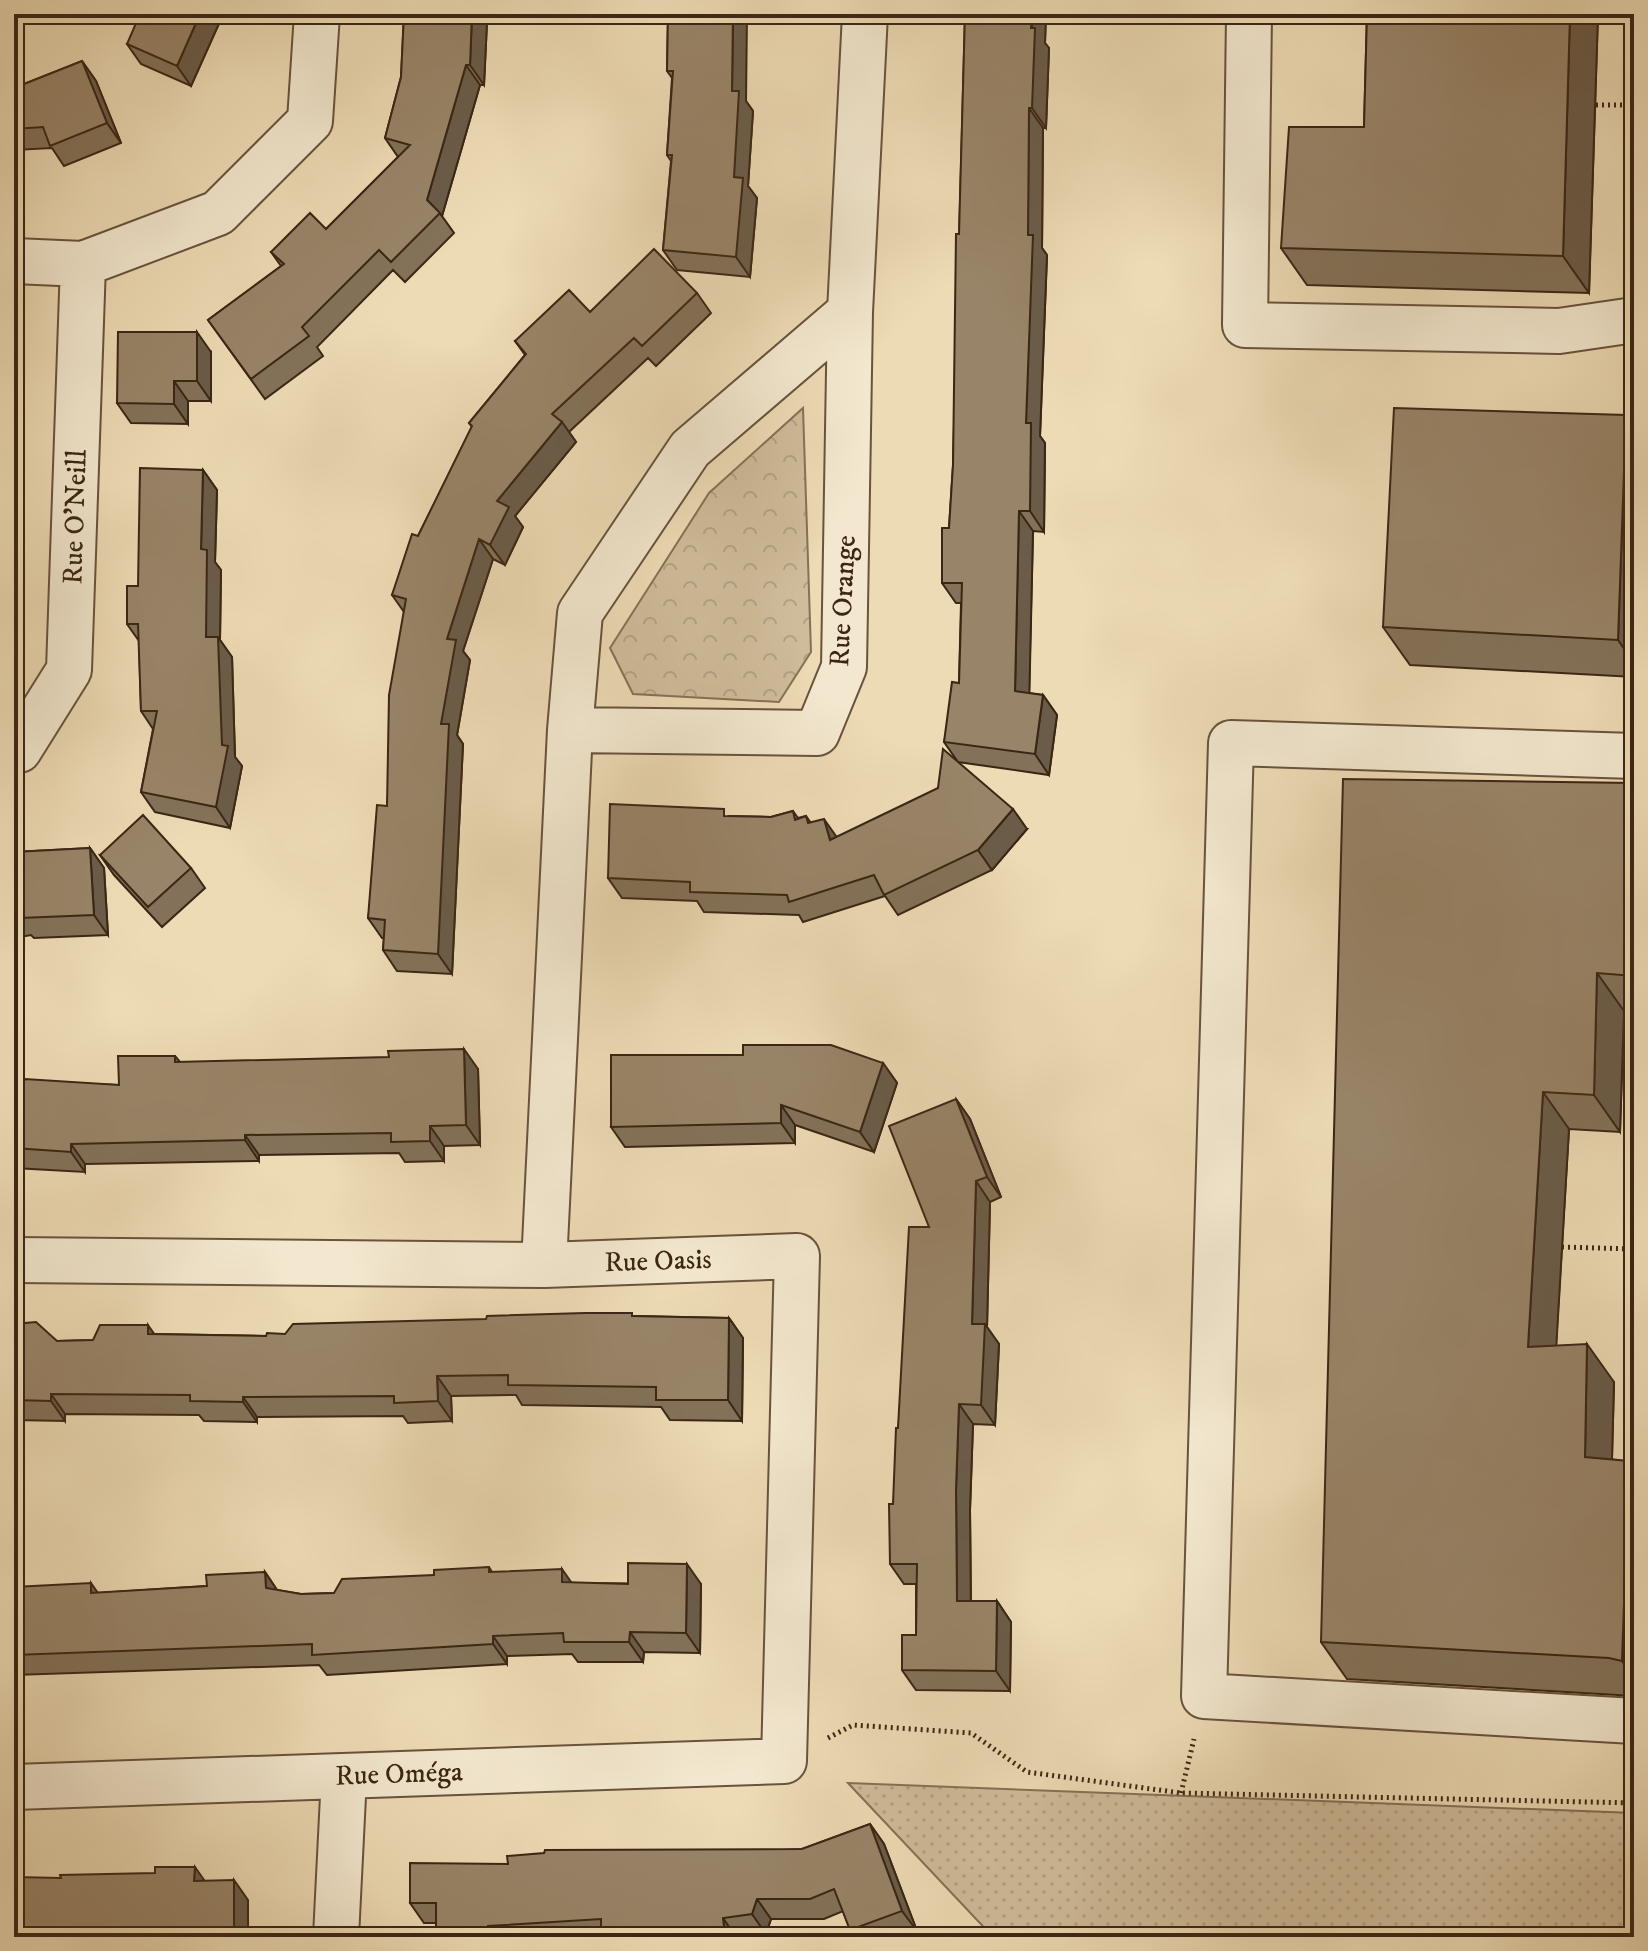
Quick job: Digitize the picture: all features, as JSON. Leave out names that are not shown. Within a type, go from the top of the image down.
[{"type":"street","points":[[14,261],[83,264],[218,213],[310,121],[317,14]]},
{"type":"street","name":"Rue Orange","points":[[570,730],[817,733],[844,667],[850,312],[865,14]]},
{"type":"street","points":[[1249,14],[1245,325],[1559,331],[1634,320]]},
{"type":"street","name":"Rue O'Neill","points":[[14,751],[19,750],[69,670],[83,264]]},
{"type":"street","points":[[544,1265],[570,730],[580,613],[690,449],[850,312]]},
{"type":"street","points":[[1634,756],[1231,743],[1204,1696],[1634,1721]]},
{"type":"street","name":"Rue Oasis","points":[[14,1260],[544,1265],[797,1256],[784,1761]]},
{"type":"street","name":"Rue Oméga","points":[[14,1787],[784,1761]]},
{"type":"street","points":[[336,1937],[344,1776]]},
{"type":"path","points":[[1596,105],[1634,105]]},
{"type":"path","points":[[1562,1247],[1634,1249]]},
{"type":"path","points":[[1181,1793],[1204,1696]]},
{"type":"path","points":[[784,1761],[853,1725],[971,1733],[1027,1772],[1181,1793],[1634,1803]]},
{"type":"green space","points":[[803,408],[811,652],[779,702],[633,694],[610,648],[709,493]]},
{"type":"green space","points":[[848,1783],[1634,1813],[1634,1937],[993,1937]]},
{"type":"building","points":[[140,14],[200,14],[177,66],[127,44]]},
{"type":"building","points":[[404,14],[472,14],[470,65],[466,65],[427,200],[440,213],[391,262],[379,250],[302,327],[309,336],[251,379],[208,320],[284,264],[271,252],[310,213],[326,229],[410,145],[385,138],[401,77]]},
{"type":"building","points":[[668,14],[733,14],[732,91],[739,91],[734,177],[743,178],[736,257],[663,250],[672,155],[667,155],[673,71],[667,71]]},
{"type":"building","points":[[965,14],[1032,14],[1031,28],[1035,28],[1032,108],[1029,108],[1028,235],[1033,235],[1026,423],[1031,423],[1030,511],[1019,511],[1015,691],[1043,695],[1035,754],[944,742],[952,682],[959,683],[962,583],[942,583],[942,528],[949,528],[953,465],[956,234],[959,234]]},
{"type":"building","points":[[1367,14],[1570,14],[1563,256],[1281,248],[1289,127],[1364,127]]},
{"type":"building","points":[[82,61],[107,123],[50,146],[43,127],[14,129],[14,88]]},
{"type":"building","points":[[654,249],[697,293],[642,346],[634,338],[552,414],[562,422],[497,501],[509,507],[490,545],[479,539],[447,639],[456,640],[441,724],[449,724],[438,954],[383,950],[385,920],[368,918],[377,805],[387,806],[389,695],[406,599],[392,595],[412,534],[418,536],[472,426],[469,423],[526,354],[515,341],[569,290],[590,312]]},
{"type":"building","points":[[118,332],[197,332],[197,381],[174,381],[174,404],[117,403]]},
{"type":"building","points":[[1394,408],[1626,415],[1618,640],[1383,627]]},
{"type":"building","points":[[140,468],[203,470],[201,549],[207,550],[206,637],[218,637],[222,745],[228,746],[216,807],[141,792],[157,711],[141,711],[138,624],[127,624],[127,586],[138,586]]},
{"type":"building","points":[[943,749],[1013,809],[978,850],[884,895],[874,875],[789,902],[787,895],[690,892],[690,882],[608,878],[610,804],[724,809],[724,816],[771,817],[793,811],[795,820],[806,816],[808,823],[824,819],[830,840],[938,788]]},
{"type":"building","points":[[1343,779],[1634,783],[1634,976],[1597,973],[1594,1095],[1543,1092],[1528,1347],[1587,1344],[1585,1457],[1629,1461],[1622,1661],[1321,1642]]},
{"type":"building","points":[[143,815],[191,868],[148,907],[100,855]]},
{"type":"building","points":[[90,848],[94,915],[20,918],[14,915],[14,852]]},
{"type":"building","points":[[743,1045],[831,1045],[883,1063],[860,1132],[781,1105],[781,1123],[611,1127],[611,1055],[743,1055]]},
{"type":"building","points":[[464,1049],[466,1125],[430,1126],[430,1141],[391,1142],[391,1133],[245,1135],[245,1140],[71,1144],[71,1152],[14,1148],[14,1081],[25,1079],[119,1085],[118,1056],[175,1056],[175,1062],[389,1057],[388,1051]]},
{"type":"building","points":[[956,1099],[987,1177],[976,1181],[972,1324],[985,1324],[981,1405],[959,1404],[957,1601],[997,1601],[996,1671],[902,1670],[902,1635],[916,1635],[917,1564],[890,1564],[889,1504],[893,1504],[909,1227],[929,1227],[889,1126]]},
{"type":"building","points":[[585,1313],[729,1318],[728,1400],[656,1400],[656,1387],[508,1385],[508,1375],[437,1376],[438,1401],[394,1403],[394,1396],[243,1397],[243,1402],[190,1401],[190,1395],[51,1394],[51,1401],[14,1400],[14,1324],[36,1322],[57,1341],[93,1340],[100,1325],[148,1325],[148,1334],[266,1336],[267,1333],[285,1334],[293,1324]]},
{"type":"building","points":[[628,1563],[687,1564],[686,1633],[630,1632],[629,1642],[564,1642],[563,1633],[493,1636],[493,1644],[312,1655],[312,1644],[14,1655],[14,1587],[91,1583],[91,1593],[207,1586],[206,1575],[265,1572],[266,1588],[301,1594],[334,1593],[342,1579],[434,1575],[434,1570],[489,1567],[489,1572],[562,1569],[562,1582],[628,1584]]},
{"type":"building","points":[[870,1824],[902,1911],[850,1930],[834,1889],[810,1899],[757,1899],[752,1914],[723,1918],[724,1927],[601,1930],[601,1919],[488,1926],[488,1937],[436,1937],[436,1903],[410,1903],[410,1863],[508,1864],[507,1856],[544,1853],[545,1850],[802,1849]]},
{"type":"building","points":[[155,1867],[195,1867],[194,1881],[234,1880],[234,1937],[14,1937],[14,1877],[155,1873]]}]
